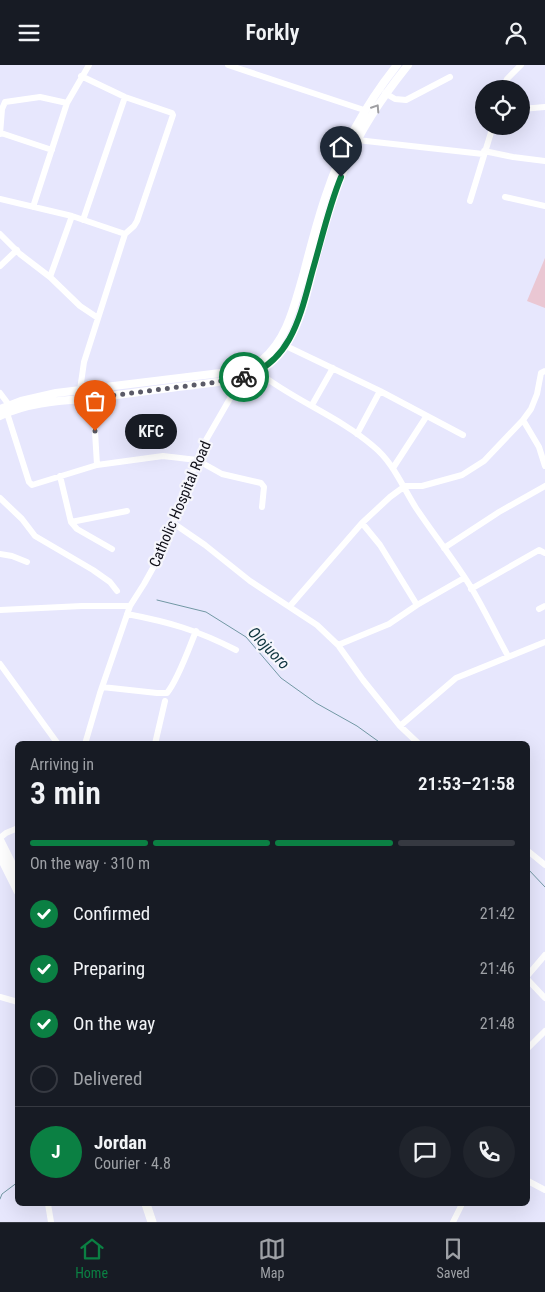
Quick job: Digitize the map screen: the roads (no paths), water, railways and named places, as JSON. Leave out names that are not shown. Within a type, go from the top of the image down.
[{"type":"highway","points":[[1,836],[15,870]]},
{"type":"highway","points":[[1,857],[15,885]]},
{"type":"highway","points":[[147,1206],[152,1222]]},
{"type":"highway","points":[[152,1206],[157,1222]]},
{"type":"main road","points":[[4,410],[80,390],[238,371],[255,365],[263,359],[277,343],[290,320],[326,195],[347,144],[364,110],[397,65]]},
{"type":"main road","points":[[57,397],[93,398],[239,378],[258,371],[276,357],[286,346],[298,322],[333,198],[357,140],[386,93],[408,65]]},
{"type":"street","points":[[33,207],[67,103],[89,65]]},
{"type":"street","points":[[228,65],[364,110]]},
{"type":"street","points":[[507,80],[521,65]]},
{"type":"street","points":[[80,390],[84,362],[125,234],[137,221],[173,115],[172,113],[125,97],[81,76]]},
{"type":"street","points":[[386,93],[395,99],[406,100],[450,77]]},
{"type":"street","points":[[52,150],[0,134],[2,109],[5,101],[40,97],[67,103]]},
{"type":"street","points":[[83,220],[125,97]]},
{"type":"street","points":[[530,108],[545,107]]},
{"type":"street","points":[[470,201],[489,135]]},
{"type":"street","points":[[357,140],[545,161]]},
{"type":"street","points":[[505,197],[545,206]]},
{"type":"street","points":[[0,199],[83,220],[125,234]]},
{"type":"street","points":[[50,277],[72,217]]},
{"type":"street","points":[[0,234],[80,306],[98,318]]},
{"type":"street","points":[[0,265],[17,250]]},
{"type":"street","points":[[286,346],[380,391],[426,417],[464,435]]},
{"type":"street","points":[[312,405],[334,369]]},
{"type":"street","points":[[258,371],[272,382],[357,433],[380,453],[393,468],[415,506],[471,589],[508,656]]},
{"type":"street","points":[[290,606],[362,523],[390,497],[405,486],[422,486],[462,475],[484,461],[523,420],[534,402],[541,373],[545,371]]},
{"type":"street","name":"Catholic Hospital Road","points":[[87,741],[102,687],[130,606],[156,564],[197,460],[239,378]]},
{"type":"street","points":[[357,433],[380,391]]},
{"type":"street","points":[[0,393],[29,482],[32,485],[97,465],[162,456],[197,460],[222,474],[262,483],[264,487],[262,507]]},
{"type":"street","points":[[93,398],[97,465]]},
{"type":"street","points":[[393,468],[426,417]]},
{"type":"street","points":[[523,420],[538,447],[545,466]]},
{"type":"street","points":[[60,476],[71,522],[77,529],[112,549]]},
{"type":"street","points":[[444,548],[499,511],[545,486]]},
{"type":"street","points":[[0,497],[22,519],[35,536],[94,570],[110,582],[117,591]]},
{"type":"street","points":[[71,522],[127,511]]},
{"type":"street","points":[[173,523],[205,545],[250,581],[317,625],[338,645],[400,726],[416,741]]},
{"type":"street","points":[[362,523],[380,545],[417,605]]},
{"type":"street","points":[[471,589],[539,550],[545,553]]},
{"type":"street","points":[[0,554],[27,562]]},
{"type":"street","points":[[338,645],[379,629],[464,578]]},
{"type":"street","points":[[0,610],[130,606]]},
{"type":"street","points":[[127,614],[168,622],[196,631],[236,649]]},
{"type":"street","points":[[102,687],[167,693],[196,631]]},
{"type":"street","points":[[400,726],[450,681],[545,642]]},
{"type":"street","points":[[0,665],[56,741]]},
{"type":"street","points":[[156,741],[165,701]]},
{"type":"street","points":[[1,836],[15,829]]},
{"type":"street","points":[[530,853],[545,865]]},
{"type":"street","points":[[530,973],[545,955]]},
{"type":"street","points":[[530,982],[545,998]]},
{"type":"street","points":[[0,997],[15,1001]]},
{"type":"street","points":[[530,1046],[545,1031]]},
{"type":"street","points":[[530,1182],[545,1191]]},
{"type":"street","points":[[48,1206],[52,1222]]},
{"type":"street","points":[[454,1222],[461,1206]]},
{"type":"waterway","name":"Olojuoro","points":[[157,600],[206,612],[246,637],[281,678],[316,703],[357,726],[378,741]]},
{"type":"waterway","name":"Olojuoro","points":[[530,871],[545,887]]},
{"type":"waterway","points":[[0,1199],[2,1194],[15,1184]]},
{"type":"place","name":"KFC","points":[[95,431]]}]
